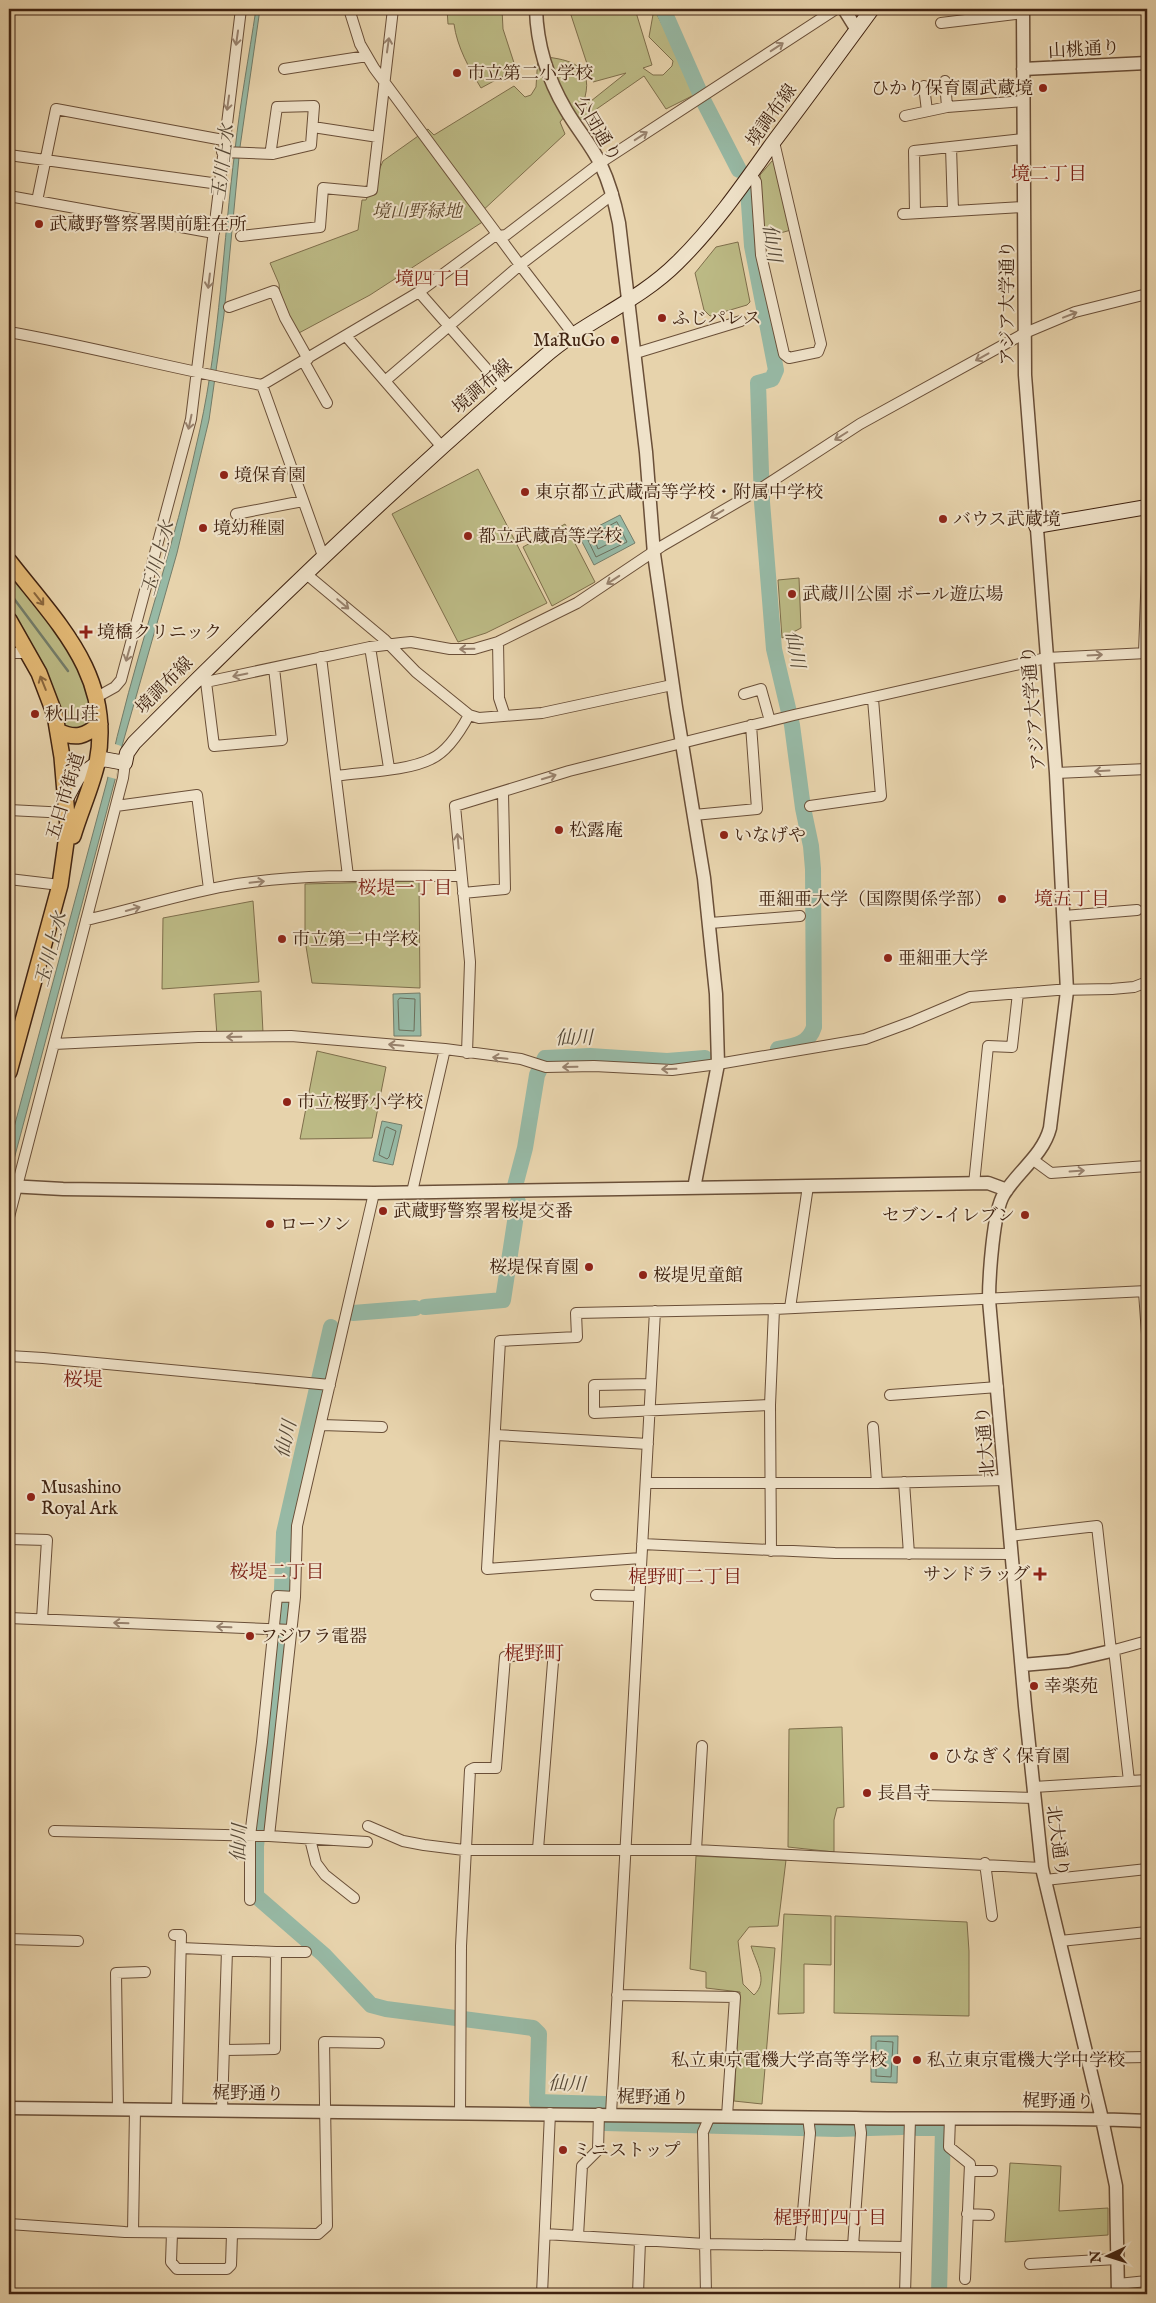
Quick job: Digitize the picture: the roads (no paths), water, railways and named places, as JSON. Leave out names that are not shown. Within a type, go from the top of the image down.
[{"type":"main road","name":"境調布線","points":[[123,763],[134,743],[202,680],[305,573],[505,390],[573,334],[629,300],[663,276],[678,262],[751,174],[872,9]]},
{"type":"main road","points":[[1036,526],[1147,507]]},
{"type":"main road","name":"五日市街道","points":[[9,561],[65,633],[83,662],[97,697],[100,724],[100,761],[65,858]]},
{"type":"main road","name":"五日市街道","points":[[9,620],[29,653],[47,693],[58,732],[67,806],[65,858],[60,885],[9,1072]]},
{"type":"main road","points":[[58,732],[68,736],[82,737],[100,724]]},
{"type":"main road","points":[[62,757],[69,764],[78,767],[100,761],[123,763]]},
{"type":"main road","points":[[67,806],[78,776],[100,761]]},
{"type":"street","points":[[232,153],[223,140],[241,9]]},
{"type":"street","points":[[349,9],[360,44],[383,82],[573,334]]},
{"type":"street","points":[[241,236],[320,227],[322,188],[366,192],[372,190],[383,82],[393,9]]},
{"type":"street","name":"公団通り","points":[[536,9],[540,50],[546,69],[566,110],[600,163],[613,194],[619,224],[636,353],[654,554],[672,685],[710,923],[717,1002],[718,1064],[694,1188]]},
{"type":"street","points":[[9,332],[77,344],[201,375],[262,385],[419,292],[494,237],[506,236],[600,163],[836,9]]},
{"type":"street","points":[[844,9],[857,30]]},
{"type":"street","points":[[941,23],[1023,11]]},
{"type":"street","name":"アジア大学通り","points":[[998,1387],[989,1300],[991,1255],[1000,1204],[1006,1190],[1032,1159],[1044,1142],[1050,1128],[1067,991],[1056,774],[1025,375],[1023,11]]},
{"type":"street","points":[[284,69],[367,56]]},
{"type":"street","name":"山桃通り","points":[[1024,69],[1147,63]]},
{"type":"street","points":[[945,81],[947,107]]},
{"type":"street","points":[[924,86],[927,111]]},
{"type":"street","points":[[905,116],[947,107],[1023,101]]},
{"type":"street","points":[[232,153],[273,154],[311,146],[314,127],[314,106],[277,107],[271,149],[273,154]]},
{"type":"street","points":[[37,201],[47,160],[56,109],[223,140]]},
{"type":"street","points":[[314,127],[378,137]]},
{"type":"street","points":[[914,213],[914,151],[1023,139]]},
{"type":"street","points":[[751,174],[756,182],[761,255],[784,354],[789,358],[813,354],[818,352],[820,344],[774,142]]},
{"type":"street","points":[[951,147],[953,211]]},
{"type":"street","points":[[97,697],[115,687],[121,680],[177,475],[201,375],[219,184],[232,153]]},
{"type":"street","points":[[9,155],[219,184]]},
{"type":"street","points":[[385,381],[520,265],[613,194]]},
{"type":"street","points":[[9,196],[214,233]]},
{"type":"street","points":[[903,214],[1024,207]]},
{"type":"street","points":[[229,307],[274,291],[284,318],[328,403]]},
{"type":"street","points":[[419,292],[505,390]]},
{"type":"street","points":[[274,668],[282,740],[214,746],[202,680],[274,668],[387,642],[411,642],[435,648],[474,650],[498,642],[577,603],[860,424],[1025,333],[1075,312],[1147,294]]},
{"type":"street","points":[[636,353],[741,322]]},
{"type":"street","points":[[346,336],[442,447]]},
{"type":"street","points":[[262,385],[323,556]]},
{"type":"street","points":[[236,514],[303,501]]},
{"type":"street","points":[[467,1053],[470,962],[455,806],[503,793],[569,771],[751,725],[873,699],[1046,658],[1146,653],[1147,569]]},
{"type":"street","points":[[305,573],[387,642],[416,672],[469,716],[479,718],[542,713],[672,685]]},
{"type":"street","points":[[498,642],[499,698],[505,716]]},
{"type":"street","points":[[370,647],[388,768]]},
{"type":"street","points":[[9,653],[29,653]]},
{"type":"street","points":[[321,657],[348,876]]},
{"type":"street","points":[[744,694],[761,689],[770,721]]},
{"type":"street","points":[[810,806],[881,796],[873,699]]},
{"type":"street","points":[[336,776],[418,764],[433,759],[461,729],[469,716]]},
{"type":"street","points":[[694,815],[757,809],[751,725]]},
{"type":"street","points":[[9,1216],[13,1186],[54,1044],[116,806],[123,763]]},
{"type":"street","points":[[1056,774],[1147,768]]},
{"type":"street","points":[[463,893],[505,889],[503,793]]},
{"type":"street","points":[[116,806],[197,794],[209,889]]},
{"type":"street","points":[[9,810],[67,806]]},
{"type":"street","points":[[86,920],[209,889],[238,884],[348,876],[461,876]]},
{"type":"street","points":[[9,879],[60,885]]},
{"type":"street","points":[[1064,916],[1137,910]]},
{"type":"street","points":[[710,923],[800,916]]},
{"type":"street","points":[[54,1044],[291,1036],[444,1049],[534,1063],[546,1067],[594,1066],[672,1070],[864,1039],[911,1022],[970,997],[1057,990],[1112,989],[1134,987],[1147,982]]},
{"type":"street","points":[[974,1184],[988,1046],[1012,1047],[1018,993]]},
{"type":"street","points":[[412,1192],[444,1049]]},
{"type":"street","points":[[1032,1159],[1051,1173],[1147,1166]]},
{"type":"street","points":[[13,1186],[374,1193],[995,1184],[1006,1190]]},
{"type":"street","points":[[790,1308],[808,1186]]},
{"type":"street","points":[[267,1836],[292,1630],[297,1526],[322,1425],[326,1385],[374,1193]]},
{"type":"street","points":[[641,1558],[488,1568],[500,1341],[577,1337],[576,1313],[774,1309],[975,1298],[989,1300],[1146,1292],[1147,1334]]},
{"type":"street","points":[[771,1550],[770,1404],[774,1309]]},
{"type":"street","points":[[578,2236],[582,2166],[598,2150],[605,2114],[617,1995],[655,1311]]},
{"type":"street","points":[[9,1356],[326,1385]]},
{"type":"street","points":[[651,1384],[594,1386],[594,1413],[650,1412],[770,1404]]},
{"type":"street","points":[[890,1395],[998,1387]]},
{"type":"street","name":"北大通り","points":[[998,1387],[1022,1665],[1044,1874],[1116,2186],[1118,2289]]},
{"type":"street","points":[[322,1425],[382,1427]]},
{"type":"street","points":[[872,1427],[877,1483]]},
{"type":"street","points":[[496,1435],[648,1444]]},
{"type":"street","points":[[646,1483],[877,1483],[1005,1480]]},
{"type":"street","points":[[904,1482],[909,1554]]},
{"type":"street","points":[[1010,1536],[1097,1526],[1129,1781]]},
{"type":"street","points":[[9,1539],[47,1540],[42,1619]]},
{"type":"street","points":[[642,1544],[909,1554],[1012,1554]]},
{"type":"street","points":[[596,1595],[639,1596]]},
{"type":"street","points":[[250,1900],[250,1836],[277,1596],[295,1597]]},
{"type":"street","points":[[9,1618],[292,1630]]},
{"type":"street","points":[[1022,1665],[1068,1661],[1147,1641]]},
{"type":"street","points":[[460,2112],[464,1850],[470,1770],[474,1768],[496,1768],[505,1657],[554,1650],[538,1849]]},
{"type":"street","points":[[696,1850],[702,1746]]},
{"type":"street","points":[[924,1795],[1035,1792],[1147,1780]]},
{"type":"street","points":[[368,1826],[403,1840],[424,1845],[464,1850],[696,1850],[985,1863],[1044,1874],[1147,1869]]},
{"type":"street","points":[[54,1831],[267,1836],[367,1842]]},
{"type":"street","points":[[310,1839],[316,1863],[324,1875],[354,1898]]},
{"type":"street","points":[[985,1863],[992,1916]]},
{"type":"street","points":[[1060,1940],[1147,1932]]},
{"type":"street","points":[[174,1935],[181,1936],[177,2110]]},
{"type":"street","points":[[9,1939],[78,1941]]},
{"type":"street","points":[[181,1948],[306,1952]]},
{"type":"street","points":[[222,2110],[227,1950]]},
{"type":"street","points":[[224,2050],[276,2049],[276,1952]]},
{"type":"street","points":[[118,2109],[116,1973],[145,1972]]},
{"type":"street","points":[[617,1995],[735,1997],[727,2116]]},
{"type":"street","points":[[9,2224],[133,2232],[318,2234],[327,2226],[324,2042],[379,2043]]},
{"type":"street","points":[[1088,2058],[1147,2057]]},
{"type":"street","name":"梶野通り","points":[[9,2108],[326,2112],[550,2112],[605,2114],[707,2123],[727,2116],[809,2125],[860,2125],[910,2118],[1147,2121]]},
{"type":"street","points":[[133,2232],[135,2109]]},
{"type":"street","points":[[542,2294],[550,2112]]},
{"type":"street","points":[[905,2294],[910,2118]]},
{"type":"street","points":[[950,2118],[949,2147],[970,2164],[965,2278]]},
{"type":"street","points":[[706,2294],[707,2123]]},
{"type":"street","points":[[800,2246],[809,2125]]},
{"type":"street","points":[[852,2246],[860,2125]]},
{"type":"street","points":[[970,2171],[992,2171]]},
{"type":"street","points":[[968,2214],[989,2215]]},
{"type":"street","points":[[172,2232],[171,2262],[177,2269],[227,2268],[231,2265],[232,2234]]},
{"type":"street","points":[[545,2234],[705,2244],[906,2247]]},
{"type":"street","points":[[638,2294],[640,2241]]},
{"type":"street","points":[[1030,2264],[1117,2259]]},
{"type":"street","points":[[1118,2289],[1147,2281]]},
{"type":"water","points":[[256,9],[260,9],[240,147],[224,314],[209,420],[177,553],[122,746],[115,780],[9,1178],[9,1146],[107,781],[117,737],[190,473],[200,429],[217,325],[237,132]]},
{"type":"water","points":[[620,515],[635,543],[594,565],[579,536]]},
{"type":"water","points":[[420,993],[421,1036],[394,1036],[393,994]]},
{"type":"water","points":[[382,1121],[402,1125],[393,1165],[373,1161]]},
{"type":"water","points":[[871,2036],[898,2036],[897,2083],[871,2082]]},
{"type":"waterway","name":"仙川","points":[[663,9],[700,93]]},
{"type":"waterway","name":"仙川","points":[[704,102],[739,170]]},
{"type":"waterway","name":"仙川","points":[[748,190],[752,246],[776,370],[772,379],[758,383],[762,502],[774,649],[792,725],[813,869],[814,1027],[812,1033],[805,1041],[778,1049]]},
{"type":"waterway","points":[[9,592],[68,671]]},
{"type":"waterway","name":"仙川","points":[[515,1186],[525,1148],[537,1075],[545,1058],[590,1056],[667,1061],[705,1058]]},
{"type":"waterway","name":"仙川","points":[[425,1307],[503,1300],[518,1202]]},
{"type":"waterway","name":"仙川","points":[[353,1313],[415,1308]]},
{"type":"waterway","name":"仙川","points":[[331,1327],[284,1533],[282,1589],[273,1702],[256,1846],[256,1896],[324,1955],[371,2005],[386,2009],[533,2028],[539,2034],[537,2102],[605,2104],[605,2110]]},
{"type":"waterway","name":"仙川","points":[[604,2123],[837,2129],[902,2127]]},
{"type":"waterway","name":"仙川","points":[[917,2128],[943,2128],[939,2294]]},
{"type":"place","name":"市立第二小学校","points":[[457,73]]},
{"type":"place","name":"ひかり保育園武蔵境","points":[[1043,88]]},
{"type":"place","name":"武蔵野警察署関前駐在所","points":[[39,224]]},
{"type":"place","name":"ふじパレス","points":[[662,318]]},
{"type":"place","name":"MaRuGo","points":[[615,340]]},
{"type":"place","name":"境保育園","points":[[224,475]]},
{"type":"place","name":"東京都立武蔵高等学校・附属中学校","points":[[525,492]]},
{"type":"place","name":"バウス武蔵境","points":[[943,519]]},
{"type":"place","name":"境幼稚園","points":[[203,528]]},
{"type":"place","name":"都立武蔵高等学校","points":[[468,536]]},
{"type":"place","name":"武蔵川公園 ボール遊広場","points":[[792,594]]},
{"type":"place","name":"境橋クリニック","points":[[86,632]]},
{"type":"place","name":"秋山荘","points":[[35,714]]},
{"type":"place","name":"松露庵","points":[[559,830]]},
{"type":"place","name":"いなげや","points":[[724,835]]},
{"type":"place","name":"亜細亜大学（国際関係学部）","points":[[1002,899]]},
{"type":"place","name":"市立第二中学校","points":[[282,939]]},
{"type":"place","name":"亜細亜大学","points":[[888,958]]},
{"type":"place","name":"市立桜野小学校","points":[[287,1102]]},
{"type":"place","name":"武蔵野警察署桜堤交番","points":[[383,1211]]},
{"type":"place","name":"セブン-イレブン","points":[[1025,1215]]},
{"type":"place","name":"ローソン","points":[[270,1224]]},
{"type":"place","name":"桜堤保育園","points":[[589,1267]]},
{"type":"place","name":"桜堤児童館","points":[[643,1275]]},
{"type":"place","name":"Musashino Royal Ark","points":[[31,1497]]},
{"type":"place","name":"サンドラッグ","points":[[1040,1574]]},
{"type":"place","name":"フジワラ電器","points":[[250,1636]]},
{"type":"place","name":"幸楽苑","points":[[1034,1686]]},
{"type":"place","name":"ひなぎく保育園","points":[[934,1756]]},
{"type":"place","name":"長昌寺","points":[[867,1793]]},
{"type":"place","name":"私立東京電機大学高等学校","points":[[897,2060]]},
{"type":"place","name":"私立東京電機大学中学校","points":[[917,2060]]},
{"type":"place","name":"ミニストップ","points":[[563,2150]]},
{"type":"district","name":"境二丁目","points":[[1049,173]]},
{"type":"district","name":"境四丁目","points":[[433,278]]},
{"type":"district","name":"桜堤一丁目","points":[[405,887]]},
{"type":"district","name":"境五丁目","points":[[1072,898]]},
{"type":"district","name":"桜堤","points":[[83,1379]]},
{"type":"district","name":"桜堤二丁目","points":[[277,1571]]},
{"type":"district","name":"梶野町二丁目","points":[[685,1576]]},
{"type":"district","name":"梶野町","points":[[534,1653]]},
{"type":"district","name":"梶野町四丁目","points":[[830,2217]]},
{"type":"water label","name":"玉川上水","points":[[222,162]]},
{"type":"water label","name":"玉川上水","points":[[157,558]]},
{"type":"water label","name":"玉川上水","points":[[50,949]]},
{"type":"park label","name":"境山野緑地","points":[[417,211]]}]
